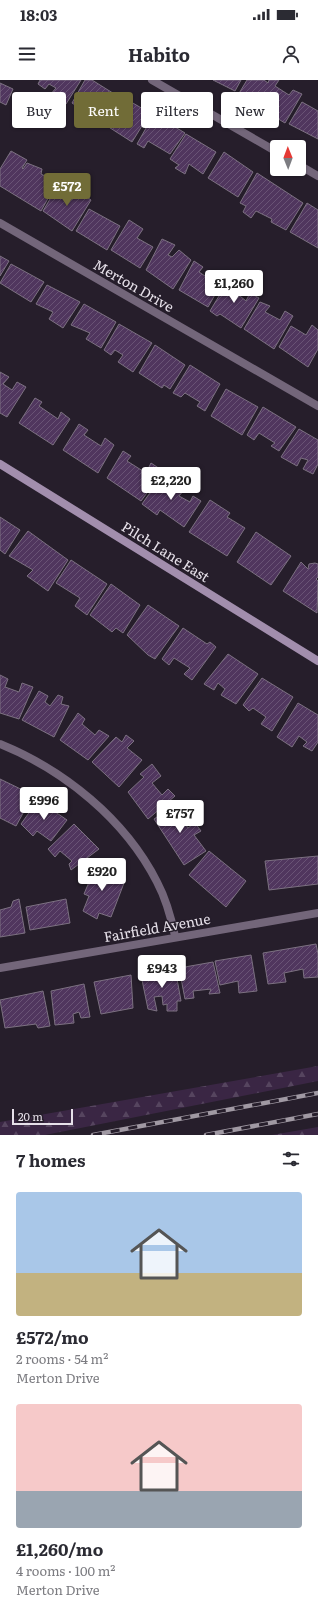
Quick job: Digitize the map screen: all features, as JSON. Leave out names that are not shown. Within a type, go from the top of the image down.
[{"type":"street","points":[[152,80],[163,83],[270,148]]},
{"type":"street","points":[[306,169],[318,176]]},
{"type":"street","name":"Merton Drive","points":[[0,223],[318,406]]},
{"type":"street","name":"Pilch Lane East","points":[[0,464],[318,661]]},
{"type":"street","points":[[0,744],[39,763],[69,783],[93,802],[122,832],[138,850],[157,882],[170,912],[176,936]]},
{"type":"street","name":"Fairfield Avenue","points":[[0,968],[176,936],[318,913]]},
{"type":"green space","points":[[318,1066],[318,1081],[45,1135],[0,1135],[0,1122]]},
{"type":"green space","points":[[318,1127],[318,1135],[272,1135]]},
{"type":"building","points":[[40,80],[81,80],[66,104],[66,92],[53,92],[56,88],[49,84],[45,89],[38,84]]},
{"type":"building","points":[[85,80],[92,80],[111,92],[78,92]]},
{"type":"building","points":[[213,80],[241,80],[235,91]]},
{"type":"building","points":[[247,80],[264,80],[268,83],[269,80],[279,80],[275,86],[289,95],[293,90],[302,94],[285,123],[279,119],[279,92],[240,92]]},
{"type":"building","points":[[0,83],[13,89],[6,105],[0,102]]},
{"type":"building","points":[[302,102],[318,111],[318,139],[289,124]]},
{"type":"building","points":[[133,103],[141,108],[141,128],[132,142],[110,128],[133,128]]},
{"type":"building","points":[[146,128],[177,128],[185,133],[170,154],[148,141],[144,148],[137,144]]},
{"type":"building","points":[[186,134],[216,152],[203,174],[189,164],[185,174],[175,168],[179,165],[170,159]]},
{"type":"building","points":[[11,151],[27,160],[22,168],[23,169],[27,163],[42,169],[41,174],[57,182],[41,211],[0,186],[0,169]]},
{"type":"building","points":[[224,152],[253,172],[238,197],[208,178]]},
{"type":"building","points":[[257,173],[303,203],[286,230],[271,222],[272,219],[256,211],[251,218],[243,212],[246,206],[240,203]]},
{"type":"building","points":[[60,182],[69,186],[63,194],[72,200],[77,190],[91,200],[72,231],[43,211]]},
{"type":"building","points":[[307,203],[318,210],[318,248],[290,232]]},
{"type":"building","points":[[89,209],[120,226],[107,250],[76,231]]},
{"type":"building","points":[[129,220],[143,229],[137,238],[153,247],[140,268],[111,250]]},
{"type":"building","points":[[162,239],[175,245],[168,255],[172,257],[179,250],[191,260],[173,289],[146,270]]},
{"type":"building","points":[[0,256],[9,261],[0,276]]},
{"type":"building","points":[[194,261],[203,267],[199,272],[211,280],[216,272],[225,277],[208,307],[179,290]]},
{"type":"building","points":[[11,264],[44,282],[31,302],[0,283]]},
{"type":"building","points":[[228,281],[234,285],[235,283],[246,288],[240,296],[246,301],[250,293],[259,298],[241,328],[220,314],[217,316],[210,311]]},
{"type":"building","points":[[47,285],[80,302],[63,328],[49,319],[53,312],[36,304]]},
{"type":"building","points":[[260,302],[270,306],[265,312],[280,320],[285,311],[293,316],[274,349],[244,329]]},
{"type":"building","points":[[84,304],[116,322],[101,348],[86,339],[90,333],[71,325]]},
{"type":"building","points":[[119,324],[152,343],[133,372],[118,362],[123,355],[115,350],[111,355],[104,350]]},
{"type":"building","points":[[312,325],[318,330],[318,349],[308,367],[279,347],[291,326],[306,335]]},
{"type":"building","points":[[155,345],[185,365],[170,389],[164,385],[162,388],[139,373]]},
{"type":"building","points":[[190,365],[220,384],[205,411],[197,406],[200,402],[185,393],[181,397],[173,393]]},
{"type":"building","points":[[0,372],[9,377],[3,384],[12,390],[17,382],[26,387],[7,417],[0,413]]},
{"type":"building","points":[[226,389],[258,407],[242,435],[211,416]]},
{"type":"building","points":[[35,398],[42,402],[39,406],[58,419],[61,412],[70,419],[53,445],[19,423]]},
{"type":"building","points":[[263,407],[296,427],[279,451],[271,446],[275,443],[259,433],[254,440],[247,435]]},
{"type":"building","points":[[79,424],[88,430],[84,435],[101,446],[105,438],[114,445],[98,473],[63,450]]},
{"type":"building","points":[[299,429],[318,440],[318,464],[313,474],[303,469],[308,460],[301,458],[297,466],[281,457]]},
{"type":"building","points":[[123,451],[131,456],[127,461],[146,473],[151,463],[163,471],[141,501],[107,478]]},
{"type":"building","points":[[164,473],[185,489],[179,496],[190,502],[193,496],[201,501],[184,527],[160,510],[157,515],[142,504]]},
{"type":"building","points":[[210,500],[230,513],[227,517],[245,528],[227,556],[189,532]]},
{"type":"building","points":[[0,517],[20,530],[5,554],[0,550]]},
{"type":"building","points":[[28,531],[68,560],[48,591],[27,576],[33,570],[9,556]]},
{"type":"building","points":[[256,532],[291,556],[271,585],[237,562]]},
{"type":"building","points":[[71,560],[107,584],[87,615],[75,606],[80,598],[56,583]]},
{"type":"building","points":[[301,562],[308,569],[309,564],[318,564],[318,577],[316,579],[318,581],[317,613],[283,591]]},
{"type":"building","points":[[111,584],[140,605],[123,633],[116,628],[112,632],[90,615]]},
{"type":"building","points":[[148,605],[179,626],[155,659],[148,655],[127,635]]},
{"type":"building","points":[[183,628],[207,644],[210,642],[216,647],[192,680],[184,674],[190,668],[174,658],[169,665],[162,659]]},
{"type":"building","points":[[228,654],[258,674],[236,704],[221,695],[225,689],[218,683],[214,690],[204,684]]},
{"type":"building","points":[[0,675],[8,679],[5,687],[19,692],[22,683],[33,687],[19,719],[0,713]]},
{"type":"building","points":[[262,678],[293,697],[272,731],[261,724],[266,717],[253,708],[249,711],[243,705]]},
{"type":"building","points":[[39,691],[48,696],[45,702],[50,706],[58,695],[63,697],[61,704],[69,706],[54,737],[22,720]]},
{"type":"building","points":[[298,703],[318,715],[318,742],[312,751],[303,746],[307,742],[299,736],[292,747],[277,737]]},
{"type":"building","points":[[78,713],[85,719],[82,724],[95,735],[99,730],[109,736],[88,760],[60,740]]},
{"type":"building","points":[[126,735],[134,741],[127,748],[142,760],[119,787],[92,762],[116,737],[122,742]]},
{"type":"building","points":[[152,764],[161,776],[152,783],[162,795],[168,789],[175,796],[148,819],[128,792],[144,777],[140,774]]},
{"type":"building","points":[[0,779],[33,795],[16,826],[0,818]]},
{"type":"building","points":[[38,800],[67,820],[51,841],[37,831],[33,836],[21,824]]},
{"type":"building","points":[[179,802],[189,816],[182,819],[188,828],[195,823],[201,831],[194,835],[206,851],[184,865],[154,819]]},
{"type":"building","points":[[74,824],[99,849],[71,870],[69,864],[72,861],[60,851],[55,857],[48,849]]},
{"type":"building","points":[[209,851],[246,881],[226,907],[189,875]]},
{"type":"building","points":[[318,856],[318,884],[269,890],[265,861]]},
{"type":"building","points":[[97,863],[115,870],[112,879],[124,883],[111,917],[99,913],[97,919],[83,911],[89,896],[84,894]]},
{"type":"building","points":[[19,899],[25,933],[0,937],[0,910],[11,907],[13,901]]},
{"type":"building","points":[[66,899],[70,923],[30,930],[26,907]]},
{"type":"building","points":[[316,944],[318,954],[318,977],[304,978],[303,969],[284,973],[286,982],[268,984],[263,953]]},
{"type":"building","points":[[251,955],[257,991],[239,993],[238,981],[220,985],[215,961]]},
{"type":"building","points":[[213,962],[220,993],[209,994],[211,989],[193,991],[194,998],[185,999],[179,968]]},
{"type":"building","points":[[175,968],[181,1001],[177,1001],[177,1011],[167,1011],[167,1004],[163,1005],[162,996],[154,997],[157,1011],[148,1009],[141,975]]},
{"type":"building","points":[[131,975],[133,1008],[101,1014],[94,982]]},
{"type":"building","points":[[84,984],[90,1017],[81,1018],[79,1012],[73,1014],[74,1023],[55,1025],[51,991]]},
{"type":"building","points":[[43,991],[50,1026],[38,1028],[36,1024],[5,1028],[0,1000]]},
{"type":"railway","points":[[93,1135],[318,1093]]},
{"type":"railway","points":[[206,1135],[318,1114]]}]
